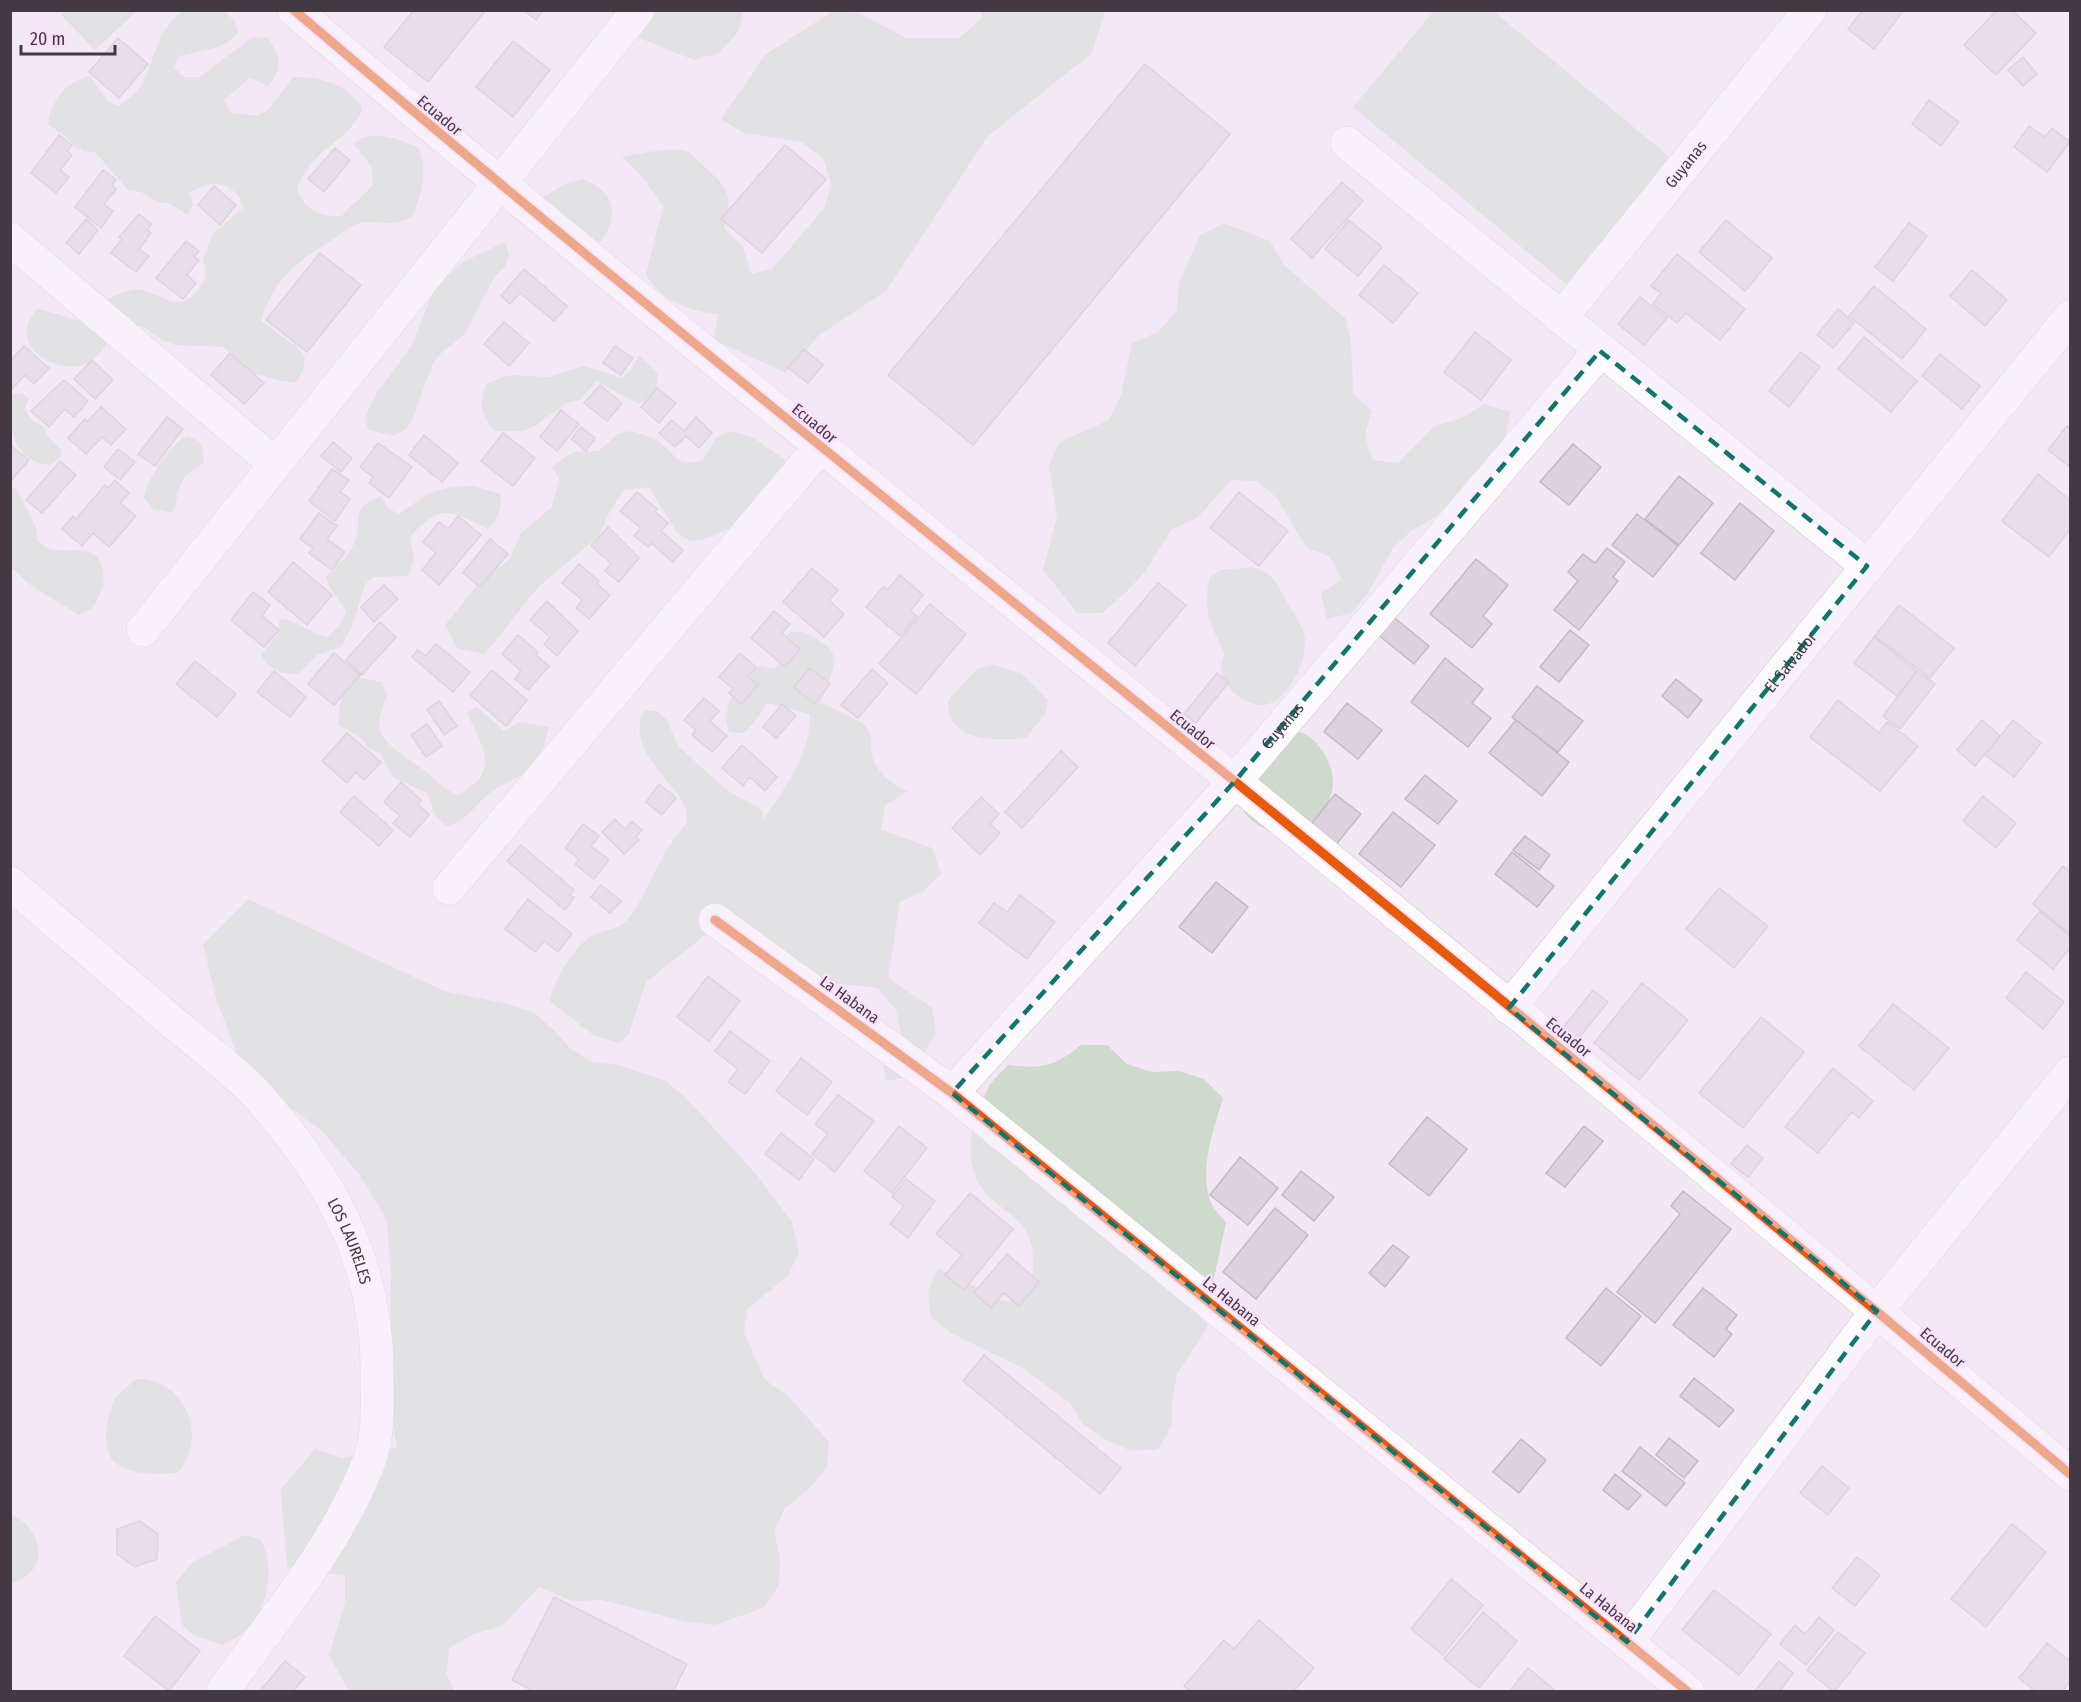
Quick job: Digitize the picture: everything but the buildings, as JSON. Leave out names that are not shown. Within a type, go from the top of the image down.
[{"type":"street","name":"Ecuador","points":[[294,10],[499,185],[1235,781],[1877,1311],[2070,1474]]},
{"type":"street","points":[[143,630],[638,10]]},
{"type":"street","name":"Guyanas","points":[[1561,318],[1810,10]]},
{"type":"street","points":[[1347,143],[1867,566]]},
{"type":"street","points":[[10,239],[275,464]]},
{"type":"street","name":"El Salvador","points":[[1509,1008],[2070,317]]},
{"type":"street","name":"Guyanas","points":[[952,1093],[1235,781],[1600,351]]},
{"type":"street","points":[[449,888],[820,447]]},
{"type":"street","name":"LOS LAURELES","points":[[10,883],[257,1095],[318,1173],[346,1223],[365,1274],[376,1323],[377,1363],[377,1430],[369,1463],[327,1545],[222,1692]]},
{"type":"street","name":"La Habana","points":[[716,920],[952,1093],[1688,1692]]},
{"type":"street","points":[[1627,1642],[1877,1311],[2070,1072]]},
{"type":"highlighted area","points":[[1600,351],[1867,566],[1509,1008],[1877,1311],[1627,1642],[952,1093],[1235,781]]},
{"type":"green space","points":[[66,11],[137,11],[95,50],[61,15]]},
{"type":"green space","points":[[184,11],[224,11],[234,20],[238,33],[218,47],[179,56],[174,68],[185,77],[199,77],[253,37],[267,38],[275,50],[278,68],[273,80],[268,86],[250,78],[224,100],[231,113],[258,116],[270,108],[293,77],[313,78],[332,83],[349,93],[362,109],[349,130],[311,164],[303,176],[297,190],[310,208],[327,216],[342,216],[373,185],[372,167],[353,143],[361,139],[369,136],[385,136],[418,147],[421,156],[423,182],[413,216],[393,223],[364,222],[352,226],[298,263],[273,292],[261,321],[296,346],[305,357],[303,370],[296,382],[282,381],[253,373],[223,347],[176,345],[164,341],[140,325],[130,333],[105,300],[132,290],[141,290],[175,302],[191,298],[205,278],[203,259],[212,235],[244,207],[234,191],[214,184],[198,188],[189,193],[193,204],[188,215],[169,203],[160,203],[141,192],[128,190],[95,152],[82,151],[82,148],[77,149],[66,137],[48,124],[53,107],[67,87],[90,76],[108,102],[120,106],[140,87],[162,35],[175,18]]},
{"type":"green space","points":[[611,11],[744,11],[738,32],[719,53],[694,60],[637,37]]},
{"type":"green space","points":[[833,11],[859,13],[906,38],[959,38],[980,20],[983,11],[1105,11],[1092,53],[988,136],[886,291],[819,335],[786,373],[714,340],[718,314],[676,303],[667,298],[652,283],[646,274],[663,207],[646,181],[622,157],[665,150],[681,150],[690,153],[725,189],[728,209],[724,229],[743,246],[751,274],[773,268],[825,207],[831,183],[823,158],[801,142],[744,133],[721,119],[765,55]]},
{"type":"green space","points":[[1434,11],[1493,11],[1671,158],[1566,284],[1353,107]]},
{"type":"green space","points":[[583,179],[596,185],[605,193],[610,202],[611,221],[607,232],[591,252],[553,248],[531,232],[531,204],[567,183]]},
{"type":"green space","points":[[1224,223],[1270,241],[1283,264],[1346,319],[1351,343],[1353,394],[1372,411],[1365,435],[1373,460],[1398,463],[1435,426],[1462,418],[1484,404],[1511,412],[1505,438],[1491,461],[1435,517],[1412,530],[1393,548],[1368,593],[1351,613],[1327,619],[1321,593],[1342,580],[1330,557],[1306,547],[1277,498],[1257,481],[1231,480],[1197,518],[1172,529],[1144,573],[1102,613],[1077,613],[1043,570],[1057,517],[1049,465],[1060,442],[1109,420],[1121,395],[1132,343],[1158,332],[1177,310],[1179,283],[1200,235]]},
{"type":"green space","points":[[505,242],[509,255],[505,267],[495,276],[464,335],[440,354],[432,365],[413,418],[406,429],[394,436],[368,430],[365,417],[377,393],[411,347],[433,292],[463,262]]},
{"type":"green space","points":[[37,308],[100,327],[106,346],[94,359],[80,365],[61,365],[42,358],[30,344],[27,335],[28,324]]},
{"type":"green space","points":[[639,355],[658,374],[654,392],[648,399],[638,404],[596,381],[580,400],[567,403],[533,427],[521,431],[495,431],[486,420],[482,403],[487,383],[511,375],[549,377],[583,366],[622,378],[632,369]]},
{"type":"green space","points":[[15,393],[24,394],[29,399],[25,408],[28,415],[44,427],[46,434],[62,451],[61,457],[50,465],[27,457],[20,450],[11,419],[11,396]]},
{"type":"green space","points":[[632,431],[656,440],[676,457],[686,462],[703,460],[716,438],[729,431],[754,438],[788,462],[758,517],[704,539],[691,541],[678,534],[649,487],[624,490],[609,513],[599,536],[538,587],[485,654],[458,649],[445,625],[478,584],[510,559],[521,533],[552,507],[559,479],[552,467],[573,452],[599,451],[619,433]]},
{"type":"green space","points":[[188,436],[200,442],[203,463],[183,480],[172,513],[153,509],[144,498],[149,483],[167,453]]},
{"type":"green space","points":[[474,486],[500,494],[498,513],[488,529],[455,514],[446,513],[430,519],[410,537],[414,559],[408,576],[374,577],[365,584],[353,624],[341,647],[317,655],[298,674],[286,674],[276,670],[264,660],[261,655],[279,632],[279,619],[293,622],[328,637],[341,624],[346,611],[329,586],[326,577],[351,549],[363,506],[381,497],[388,508],[399,514],[418,500],[441,489]]},
{"type":"green space","points":[[15,487],[36,527],[37,540],[56,550],[88,552],[100,560],[104,575],[103,586],[91,609],[79,615],[29,584],[11,567],[11,491]]},
{"type":"green space","points":[[1251,567],[1266,573],[1276,583],[1298,621],[1305,639],[1303,659],[1287,691],[1270,703],[1260,705],[1243,700],[1224,680],[1221,671],[1225,654],[1212,626],[1207,608],[1210,577],[1221,570]]},
{"type":"green space","points":[[802,631],[826,646],[832,652],[834,659],[834,667],[821,702],[867,728],[871,736],[871,751],[876,765],[890,781],[908,791],[885,805],[881,830],[932,848],[941,874],[924,891],[900,902],[888,978],[932,1008],[936,1032],[911,1077],[886,1081],[882,1055],[902,1037],[896,1010],[878,988],[823,982],[776,944],[710,931],[646,982],[629,1034],[619,1043],[593,1035],[550,1001],[559,975],[577,949],[595,934],[614,928],[627,920],[667,849],[686,822],[686,810],[680,798],[649,757],[642,743],[640,727],[645,710],[658,712],[667,720],[678,746],[728,791],[762,810],[763,819],[795,770],[806,742],[810,714],[767,703],[753,724],[743,733],[729,732],[725,718],[733,691],[749,670],[761,666],[775,669],[788,633]]},
{"type":"green space","points":[[993,665],[1021,673],[1048,700],[1045,714],[1026,738],[1000,739],[975,736],[955,724],[950,714],[948,700],[977,669]]},
{"type":"green space","points":[[355,677],[381,682],[387,695],[379,725],[386,740],[442,786],[458,795],[480,778],[484,768],[483,749],[467,713],[477,707],[504,731],[520,722],[549,727],[541,753],[528,770],[495,789],[459,821],[446,826],[436,816],[427,793],[393,777],[381,754],[369,749],[361,738],[339,725],[341,699]]},
{"type":"green space","points":[[1289,728],[1303,733],[1318,745],[1329,763],[1333,782],[1330,799],[1320,814],[1307,824],[1291,830],[1274,831],[1258,825],[1244,812],[1232,787]]},
{"type":"green space","points":[[248,899],[444,991],[508,1004],[534,1013],[569,1047],[591,1062],[618,1065],[666,1081],[685,1097],[757,1175],[792,1222],[799,1252],[788,1276],[748,1308],[744,1332],[764,1379],[789,1397],[829,1442],[827,1467],[809,1489],[785,1508],[774,1531],[780,1557],[779,1585],[763,1608],[714,1625],[687,1622],[602,1600],[572,1601],[539,1587],[502,1626],[473,1634],[450,1648],[446,1674],[455,1691],[349,1691],[329,1655],[345,1603],[345,1576],[287,1567],[281,1489],[315,1449],[342,1458],[397,1448],[388,1392],[391,1279],[387,1220],[359,1174],[322,1131],[271,1094],[236,1052],[216,998],[203,944]]},
{"type":"green space","points":[[1081,1045],[1107,1045],[1127,1064],[1152,1072],[1179,1071],[1204,1079],[1223,1098],[1209,1148],[1206,1174],[1211,1203],[1226,1223],[1209,1301],[1207,1328],[1177,1374],[1172,1400],[1172,1425],[1158,1449],[1131,1451],[1105,1439],[1083,1424],[1069,1402],[1024,1369],[951,1333],[931,1317],[928,1291],[938,1268],[1006,1302],[1030,1289],[1033,1262],[1031,1242],[1020,1223],[989,1197],[980,1185],[971,1159],[973,1130],[976,1116],[989,1087],[1008,1065],[1030,1067],[1047,1065],[1063,1058]]},
{"type":"green space","points":[[137,1379],[154,1381],[168,1388],[187,1412],[191,1427],[191,1443],[187,1458],[178,1472],[141,1473],[122,1467],[110,1456],[106,1436],[114,1401]]},
{"type":"green space","points":[[11,1515],[25,1523],[30,1529],[38,1552],[32,1571],[11,1584]]},
{"type":"green space","points":[[245,1535],[260,1539],[265,1549],[268,1584],[256,1618],[240,1635],[222,1645],[194,1635],[182,1625],[176,1582],[193,1562]]},
{"type":"cycle path","points":[[294,10],[644,302],[1548,1039],[2070,1474]]},
{"type":"cycle path","points":[[715,920],[952,1093],[1688,1692]]}]
